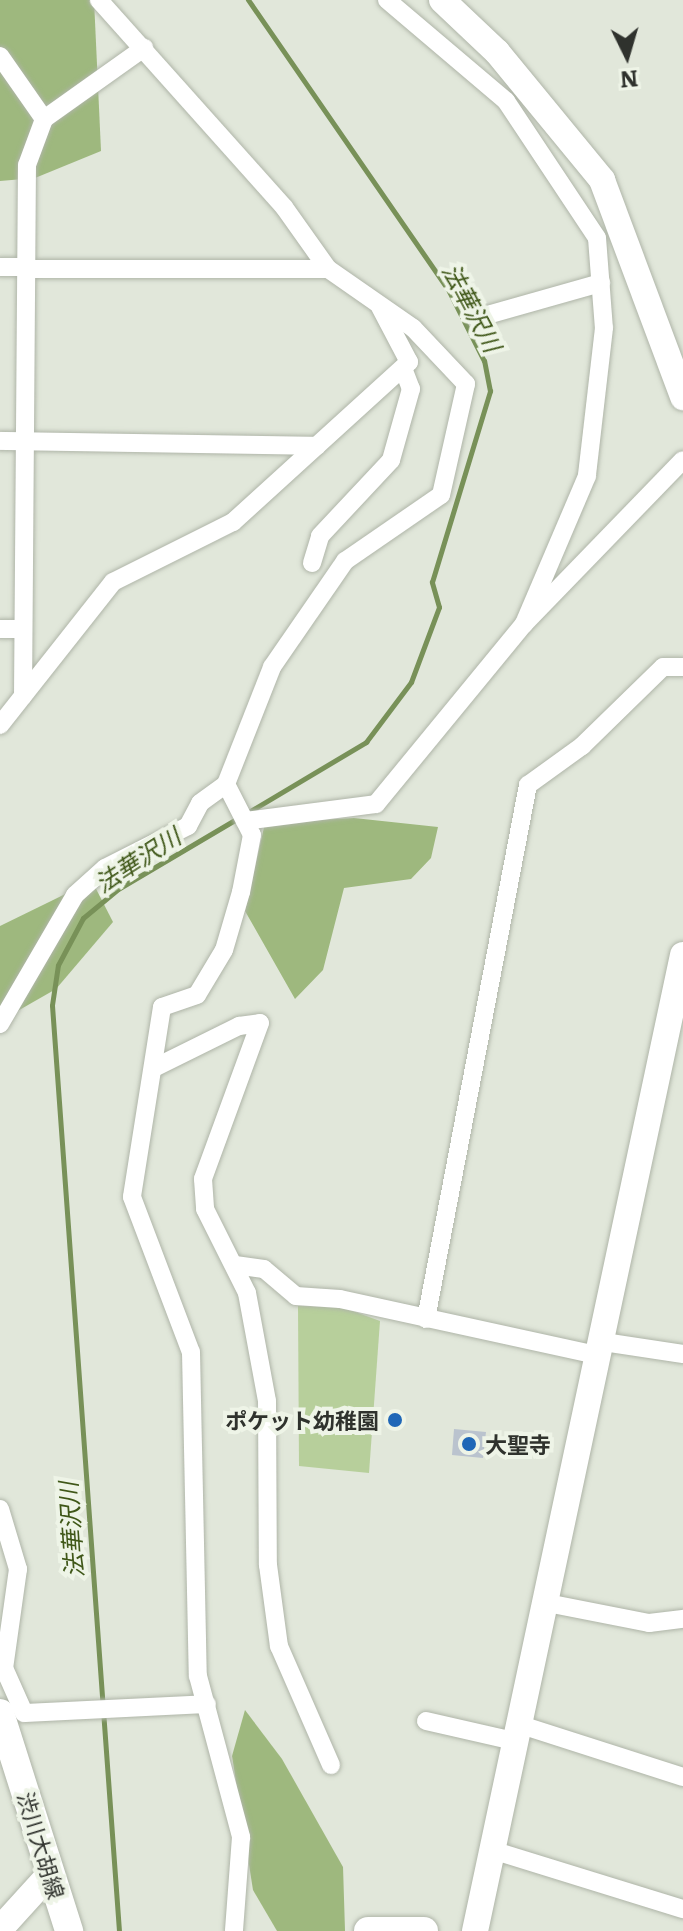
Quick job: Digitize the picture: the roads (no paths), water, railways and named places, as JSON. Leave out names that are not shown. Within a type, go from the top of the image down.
[{"type":"main road","name":"渋川大胡線","points":[[0,1713],[69,1931]]},
{"type":"main road","points":[[368,1931],[424,1931]]},
{"type":"street","points":[[0,1024],[75,895],[105,868],[188,826],[200,803],[226,784],[272,667],[345,561],[441,495],[466,384],[378,302],[328,269],[144,48],[99,0]]},
{"type":"street","points":[[387,0],[506,101],[597,238],[604,328],[587,476],[524,624]]},
{"type":"street","points":[[442,0],[497,52],[602,180],[683,397]]},
{"type":"street","points":[[23,696],[21,629],[27,165],[44,119],[144,48]]},
{"type":"street","points":[[0,56],[44,119]]},
{"type":"street","points":[[0,267],[328,269]]},
{"type":"street","points":[[477,318],[601,283]]},
{"type":"street","points":[[0,725],[113,582],[233,522],[409,362],[378,302]]},
{"type":"street","points":[[312,563],[320,536],[391,460],[411,389],[403,368]]},
{"type":"street","points":[[0,441],[317,446]]},
{"type":"street","points":[[245,821],[376,804],[524,624],[683,460]]},
{"type":"street","points":[[0,629],[21,629]]},
{"type":"street","points":[[426,1319],[528,785],[582,746],[663,667],[683,667]]},
{"type":"street","points":[[226,784],[252,835],[224,950],[197,995],[162,1007],[156,1067],[132,1197],[191,1352],[198,1676],[241,1837],[234,1931]]},
{"type":"street","points":[[475,1931],[595,1347],[683,955]]},
{"type":"street","points":[[156,1067],[239,1026],[260,1023],[203,1179],[205,1209],[235,1265],[267,1401],[268,1565],[279,1646],[331,1765]]},
{"type":"street","points":[[235,1265],[264,1269],[296,1296],[595,1347],[683,1354]]},
{"type":"street","points":[[0,1509],[18,1569],[2,1668],[24,1713],[207,1704]]},
{"type":"street","points":[[542,1602],[649,1623],[683,1619]]},
{"type":"street","points":[[426,1721],[516,1732],[683,1777]]},
{"type":"street","points":[[492,1850],[683,1909]]},
{"type":"street","points":[[0,1929],[49,1875]]},
{"type":"waterway","name":"法華沢川","points":[[247,813],[366,742],[411,682],[439,607],[432,582],[490,391],[484,361],[449,291],[248,0]]},
{"type":"waterway","name":"法華沢川","points":[[119,1931],[52,1005],[58,965],[83,918],[118,889],[238,818]]},
{"type":"place","name":"ポケット幼稚園","points":[[395,1420]]},
{"type":"place","name":"大聖寺","points":[[469,1444]]}]
